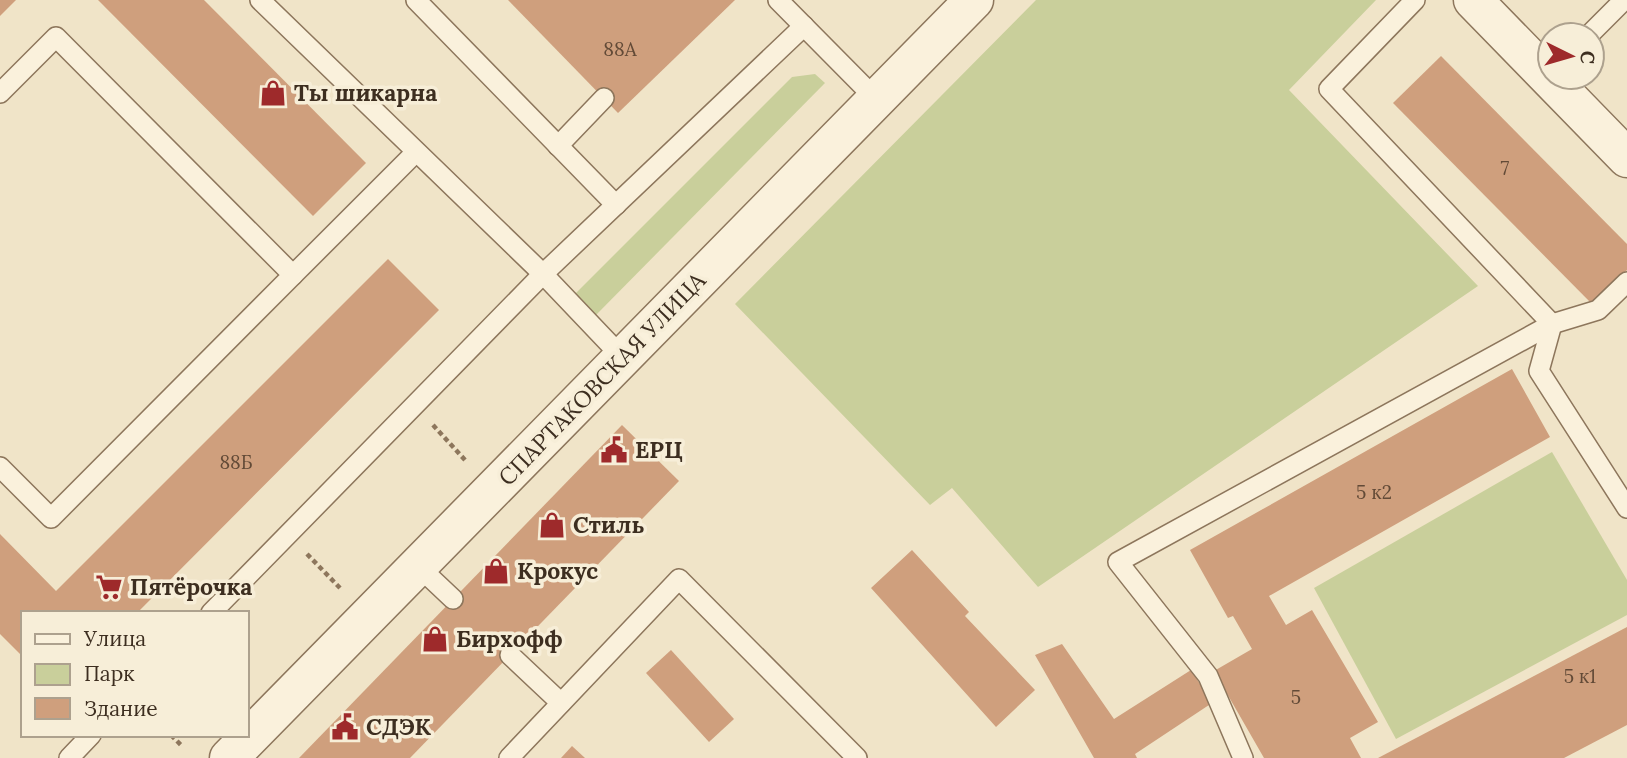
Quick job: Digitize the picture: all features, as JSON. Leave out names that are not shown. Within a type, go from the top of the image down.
[{"type":"street","points":[[1473,0],[1536,62]]},
{"type":"street","name":"СПАРТАКОВСКАЯ УЛИЦА","points":[[229,758],[876,99],[964,3]]},
{"type":"street","points":[[1564,91],[1627,158]]},
{"type":"lane","points":[[260,0],[543,274],[623,358]]},
{"type":"lane","points":[[416,0],[616,205]]},
{"type":"lane","points":[[778,0],[876,99]]},
{"type":"lane","points":[[1415,0],[1329,89],[1552,324]]},
{"type":"lane","points":[[1603,21],[1624,0]]},
{"type":"lane","points":[[213,611],[543,274],[804,26]]},
{"type":"lane","points":[[0,93],[56,37],[293,275]]},
{"type":"lane","points":[[558,146],[604,98]]},
{"type":"lane","points":[[2,473],[51,518],[416,152]]},
{"type":"lane","points":[[1243,758],[1208,676],[1118,562],[1552,324],[1598,310],[1627,282]]},
{"type":"lane","points":[[1552,324],[1539,371],[1627,508]]},
{"type":"lane","points":[[418,566],[453,599]]},
{"type":"lane","points":[[509,758],[679,579],[857,758]]},
{"type":"lane","points":[[510,655],[561,704]]},
{"type":"lane","points":[[69,758],[90,737]]},
{"type":"path","points":[[415,405],[465,460]]},
{"type":"path","points":[[289,534],[341,588]]},
{"type":"path","points":[[173,737],[182,746]]},
{"type":"green space","points":[[1036,0],[1376,0],[1289,90],[1478,286],[1038,587],[952,488],[930,505],[735,304]]},
{"type":"green space","points":[[815,74],[825,83],[595,316],[575,294],[792,77]]},
{"type":"green space","points":[[1552,452],[1627,580],[1627,615],[1396,739],[1314,588]]},
{"type":"building","points":[[0,0],[16,0],[0,16]]},
{"type":"building","points":[[98,0],[204,0],[366,163],[313,216]]},
{"type":"building","points":[[508,0],[735,0],[618,113]]},
{"type":"building","points":[[1441,56],[1627,244],[1627,270],[1592,304],[1393,103]]},
{"type":"building","points":[[388,259],[439,310],[139,611],[21,611],[21,655],[0,634],[0,534],[56,591]]},
{"type":"building","points":[[1512,369],[1550,437],[1269,596],[1286,625],[1312,610],[1378,722],[1350,738],[1361,758],[1264,758],[1214,671],[1252,649],[1233,616],[1228,618],[1190,550]]},
{"type":"building","points":[[622,425],[679,481],[410,758],[299,758]]},
{"type":"building","points":[[912,550],[969,612],[965,616],[1035,690],[996,727],[871,588]]},
{"type":"building","points":[[1627,627],[1627,725],[1564,758],[1378,758]]},
{"type":"building","points":[[1062,644],[1114,719],[1191,670],[1212,703],[1135,754],[1137,758],[1094,758],[1035,655]]},
{"type":"building","points":[[671,650],[734,719],[709,742],[646,673]]},
{"type":"building","points":[[572,746],[585,758],[561,758]]},
{"type":"place","name":"Ты шикарна","points":[[273,93]]},
{"type":"place","name":"ЕРЦ","points":[[614,450]]},
{"type":"place","name":"Стиль","points":[[552,525]]},
{"type":"place","name":"Крокус","points":[[496,571]]},
{"type":"place","name":"Пятёрочка","points":[[109,587]]},
{"type":"place","name":"Бирхофф","points":[[435,639]]},
{"type":"place","name":"СДЭК","points":[[345,727]]}]
